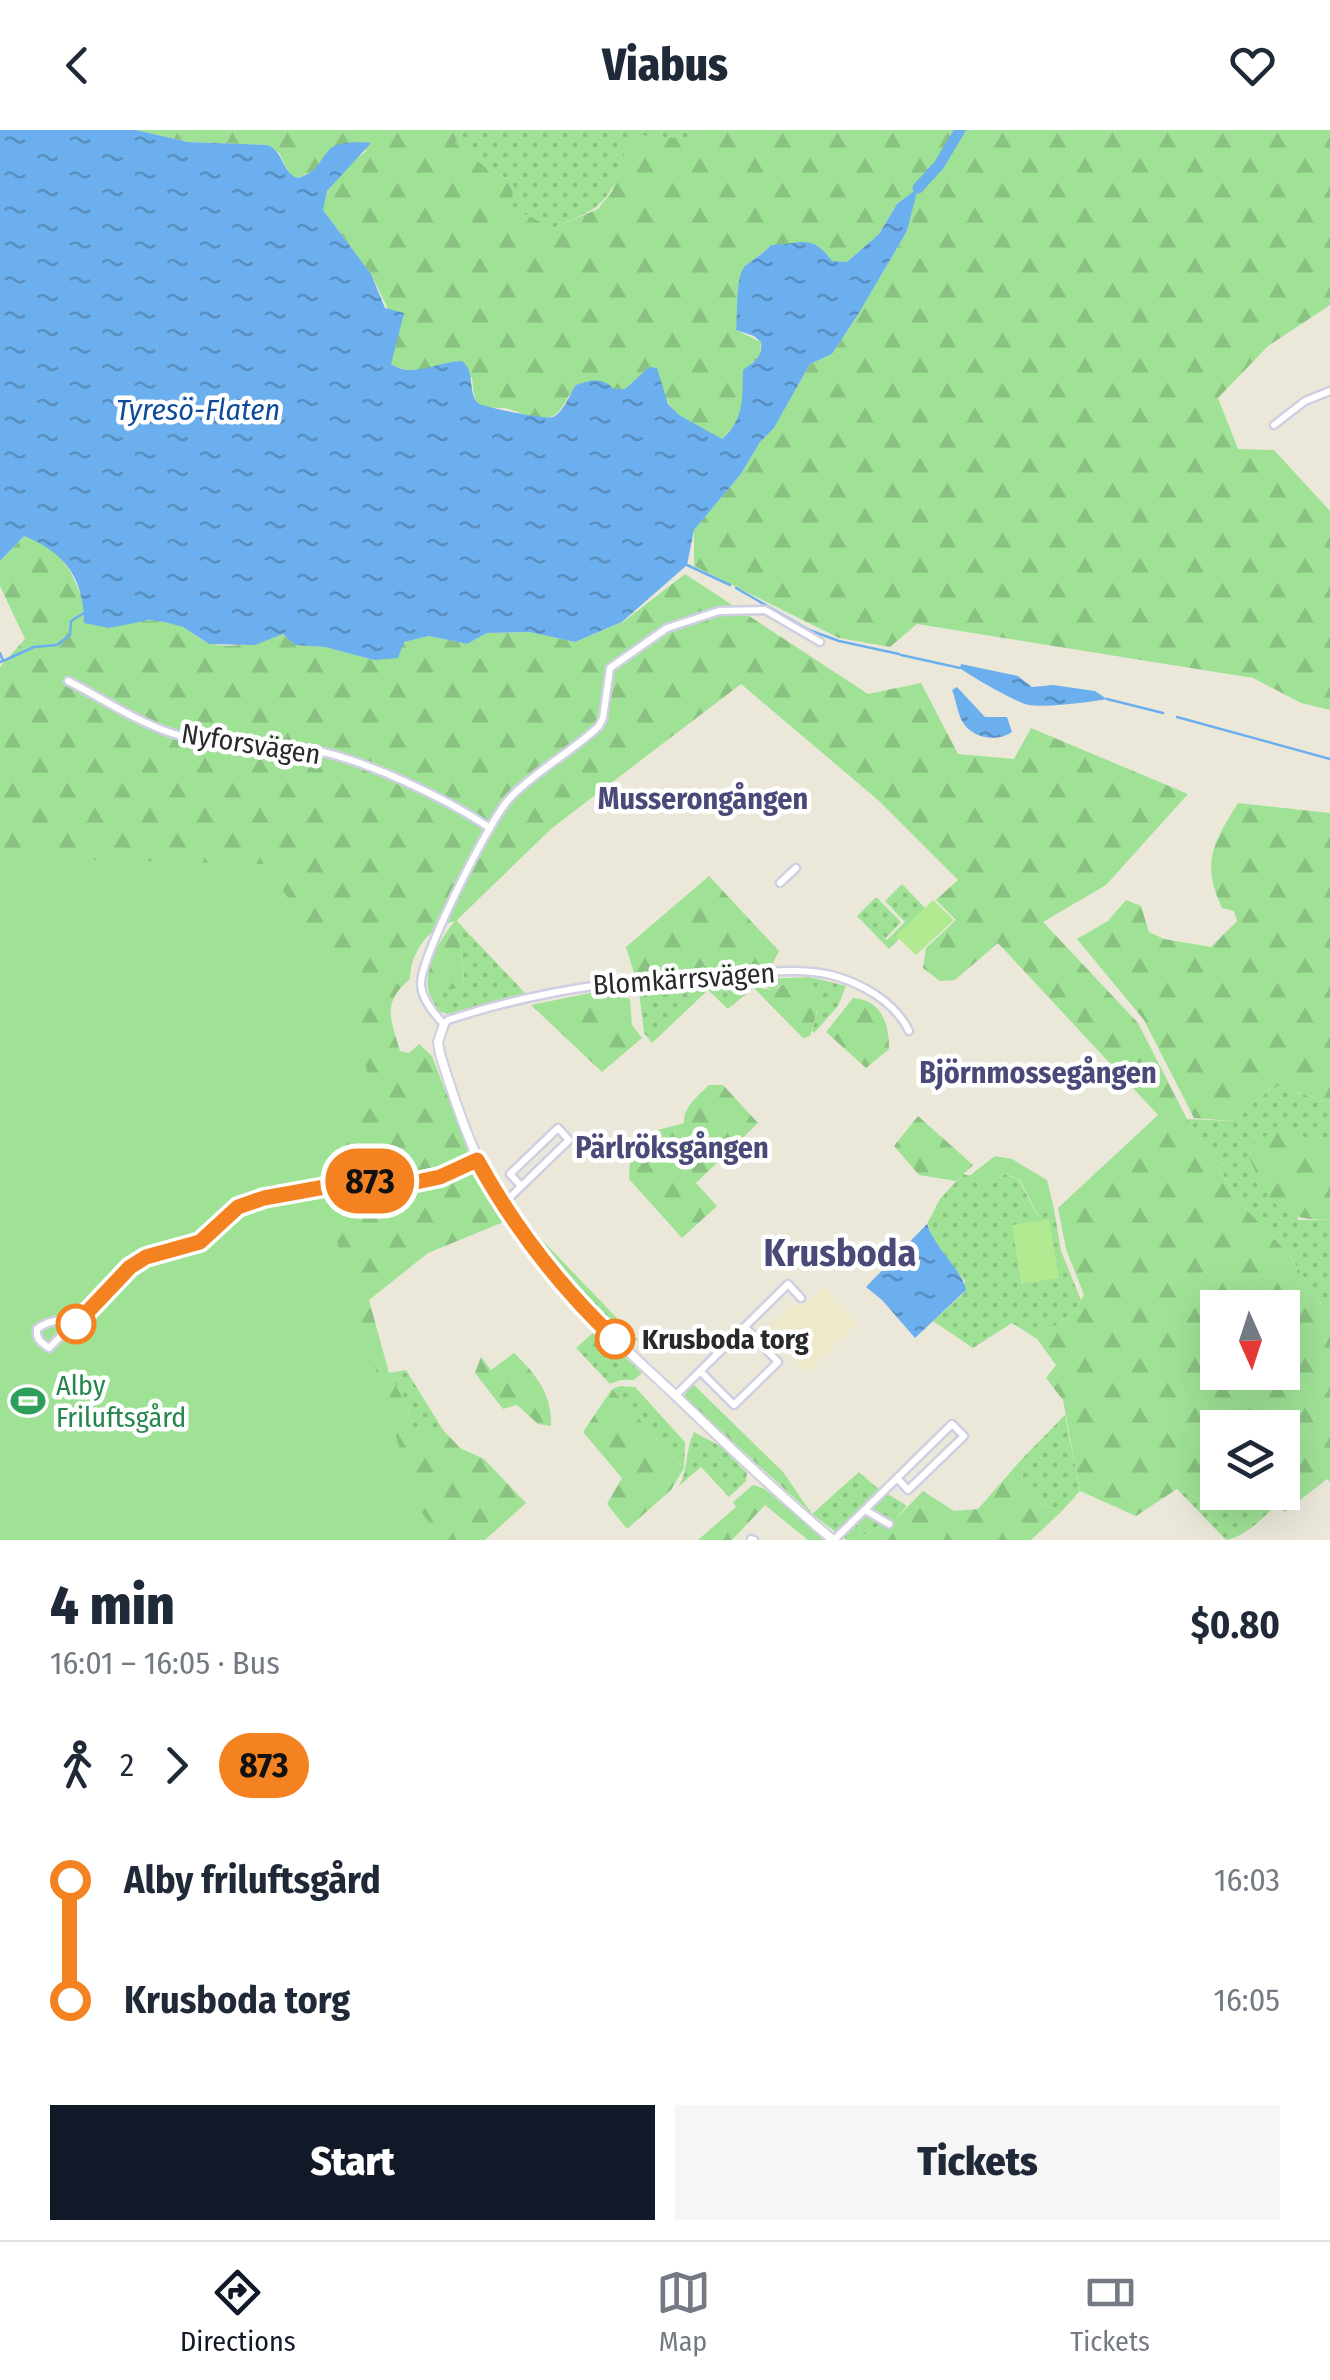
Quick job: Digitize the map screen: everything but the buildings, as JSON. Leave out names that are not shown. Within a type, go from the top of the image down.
[{"type":"street","points":[[1274,425],[1305,402],[1330,391]]},
{"type":"street","points":[[820,642],[765,610],[719,611],[667,628],[610,668],[604,718],[599,726],[508,800],[490,828],[430,949],[420,988],[444,1024],[438,1042],[440,1054],[477,1160],[502,1205],[569,1292],[758,1476],[834,1540],[865,1510],[897,1478],[952,1424],[964,1436],[908,1490],[897,1478]]},
{"type":"street","name":"Nyforsvägen","points":[[68,681],[172,733],[252,747],[309,749],[374,770],[428,792],[490,828]]},
{"type":"street","points":[[780,883],[796,868]]},
{"type":"street","name":"Blomkärrsvägen","points":[[444,1024],[519,998],[611,982],[797,972],[828,974],[868,990],[900,1014],[909,1031]]},
{"type":"street","points":[[502,1205],[522,1186],[569,1140],[558,1128],[510,1174],[522,1186]]},
{"type":"street","points":[[76,1324],[59,1320],[42,1325],[36,1329],[38,1341],[49,1348],[76,1324],[130,1267],[146,1257],[200,1242],[238,1207],[264,1198],[347,1183],[407,1184],[440,1177],[477,1160]]},
{"type":"street","points":[[675,1396],[788,1284],[800,1298]]},
{"type":"street","points":[[700,1371],[734,1405],[778,1362],[744,1327]]},
{"type":"street","points":[[865,1510],[888,1524]]},
{"type":"shaded area","points":[[824,1287],[857,1324],[807,1373],[765,1331],[788,1308],[807,1303]]},
{"type":"green space","points":[[136,130],[466,130],[455,143],[485,167],[513,182],[512,208],[553,228],[598,209],[612,191],[631,134],[688,139],[691,130],[1330,130],[1330,305],[1268,346],[1218,398],[1238,449],[1274,450],[1330,511],[1330,710],[1301,703],[1253,678],[917,624],[890,647],[839,638],[694,566],[694,530],[774,428],[810,364],[832,354],[859,313],[907,231],[917,190],[897,204],[879,234],[847,262],[832,262],[825,252],[771,246],[746,265],[736,330],[761,342],[760,358],[752,362],[743,386],[745,401],[736,423],[722,439],[677,414],[649,367],[625,389],[569,395],[558,412],[541,418],[482,406],[476,400],[472,378],[449,362],[412,370],[391,364],[388,309],[371,274],[323,210],[332,184],[367,150],[327,153],[315,171],[297,178],[290,175],[279,153],[267,145],[188,142]]},
{"type":"green space","points":[[466,130],[691,130],[688,139],[621,168],[602,201],[553,228],[511,208],[513,182],[485,167],[455,143]]},
{"type":"green space","points":[[24,536],[53,548],[70,571],[84,601],[109,628],[138,621],[168,622],[206,642],[224,646],[283,634],[295,645],[325,647],[374,660],[404,642],[429,636],[467,644],[487,633],[529,632],[575,642],[623,622],[685,574],[868,694],[921,683],[958,754],[1014,759],[1031,728],[1188,794],[1106,885],[1043,922],[1138,1023],[1187,1119],[1244,1207],[1287,1252],[1330,1316],[1330,1482],[1327,1479],[1300,1500],[1300,1410],[1200,1410],[1200,1500],[1177,1489],[1136,1516],[1080,1491],[1063,1400],[1046,1378],[1056,1365],[1037,1339],[1074,1312],[1084,1295],[1066,1249],[1058,1208],[1158,1115],[998,943],[955,980],[940,981],[923,968],[926,948],[956,920],[936,900],[958,880],[878,800],[741,684],[552,828],[457,920],[463,986],[430,995],[428,986],[434,956],[455,921],[436,929],[422,942],[410,979],[392,1004],[394,1030],[400,1051],[409,1053],[419,1044],[432,1056],[468,1149],[467,1156],[432,1175],[304,1187],[0,891],[0,667],[25,639],[0,586],[0,561]]},
{"type":"green space","points":[[1238,803],[1330,813],[1330,1103],[1275,1085],[1232,1121],[1194,1118],[1144,1020],[1077,939],[1108,921],[1126,900],[1141,906],[1149,932],[1164,939],[1211,947],[1237,921],[1234,911],[1222,908],[1211,866],[1216,842]]},
{"type":"green space","points":[[0,858],[264,864],[347,981],[370,1084],[325,1201],[417,1506],[442,1540],[0,1540]]},
{"type":"green space","points":[[709,876],[779,951],[771,967],[635,976],[626,947]]},
{"type":"green space","points":[[902,884],[925,908],[889,949],[857,916],[876,897],[901,922],[886,938],[881,934],[887,940],[905,922],[885,901]]},
{"type":"green space","points":[[933,900],[954,920],[916,955],[896,936]]},
{"type":"green space","points":[[456,920],[525,993],[448,1014],[438,1011],[430,995],[463,985]]},
{"type":"green space","points":[[810,977],[846,986],[838,1006],[814,1033],[817,1012],[779,986],[773,990],[757,985],[728,1009],[708,990],[652,1043],[644,1033],[638,984]]},
{"type":"green space","points":[[812,982],[817,1009],[810,1036],[803,1038],[753,987],[773,990],[787,983]]},
{"type":"green space","points":[[605,990],[630,999],[632,1025],[642,1038],[602,1072],[531,1005]]},
{"type":"green space","points":[[853,998],[877,1008],[887,1031],[889,1049],[866,1068],[826,1032]]},
{"type":"green space","points":[[709,1085],[723,1085],[758,1123],[696,1183],[717,1206],[682,1238],[629,1179],[630,1160],[658,1130],[684,1123],[689,1107]]},
{"type":"green space","points":[[1275,1085],[1330,1103],[1330,1147],[1280,1127],[1298,1220],[1330,1220],[1330,1316],[1287,1252],[1244,1207],[1187,1119],[1232,1121]]},
{"type":"green space","points":[[918,1116],[973,1165],[956,1181],[919,1175],[894,1146]]},
{"type":"green space","points":[[1280,1126],[1330,1147],[1330,1220],[1285,1212],[1262,1185],[1248,1148]]},
{"type":"green space","points":[[995,1156],[1012,1159],[1047,1180],[1054,1209],[1038,1216],[1020,1180],[1006,1174],[993,1181],[969,1176]]},
{"type":"green space","points":[[469,1170],[479,1173],[506,1221],[428,1253],[369,1300],[389,1373],[408,1407],[412,1426],[443,1430],[460,1448],[484,1459],[526,1503],[485,1540],[371,1540],[307,1194],[361,1184],[430,1183]]},
{"type":"green space","points":[[963,1174],[993,1181],[1005,1174],[1019,1180],[1037,1215],[1054,1209],[1061,1251],[1081,1300],[1074,1312],[1037,1339],[1012,1323],[973,1348],[933,1321],[963,1294],[965,1281],[939,1251],[927,1224],[940,1199]]},
{"type":"green space","points":[[1049,1219],[1059,1278],[1021,1284],[1012,1225]]},
{"type":"green space","points":[[541,1239],[639,1341],[594,1314],[536,1242]]},
{"type":"green space","points":[[596,1330],[642,1373],[634,1380],[610,1384],[576,1348]]},
{"type":"green space","points":[[514,1353],[541,1385],[549,1404],[551,1426],[538,1424],[517,1405],[503,1409],[475,1373],[481,1357],[491,1370]]},
{"type":"green space","points":[[406,1370],[443,1430],[412,1426],[408,1407],[389,1373]]},
{"type":"green space","points":[[691,1382],[783,1472],[812,1514],[684,1397]]},
{"type":"green space","points":[[635,1387],[685,1442],[684,1468],[612,1389]]},
{"type":"green space","points":[[612,1389],[684,1468],[671,1490],[627,1529],[607,1504],[622,1478],[583,1432]]},
{"type":"green space","points":[[1065,1415],[1080,1491],[1061,1512],[1029,1495],[1023,1481],[1022,1459]]},
{"type":"green space","points":[[694,1432],[720,1446],[747,1473],[746,1481],[729,1497],[701,1467],[679,1486]]},
{"type":"green space","points":[[1022,1459],[1025,1489],[1034,1499],[1061,1512],[1031,1540],[853,1540],[895,1520],[923,1491],[954,1511],[978,1509]]},
{"type":"green space","points":[[859,1472],[907,1506],[895,1520],[846,1540],[812,1514]]},
{"type":"green space","points":[[753,1485],[765,1489],[825,1540],[808,1540],[765,1505],[732,1540],[698,1540],[736,1507],[733,1502]]},
{"type":"green space","points":[[1177,1489],[1200,1500],[1200,1510],[1271,1510],[1247,1531],[1226,1540]]},
{"type":"water","name":"Tyresö-Flaten","points":[[0,130],[136,130],[188,142],[267,145],[297,178],[313,171],[337,145],[371,143],[327,191],[323,210],[371,274],[385,308],[404,313],[391,364],[417,370],[462,361],[478,403],[548,417],[560,411],[576,385],[596,381],[625,389],[649,367],[657,368],[668,404],[679,415],[722,439],[738,416],[743,370],[761,352],[761,342],[736,330],[738,287],[745,266],[771,245],[804,242],[818,246],[832,261],[847,262],[879,234],[897,204],[918,188],[907,231],[832,354],[810,364],[774,428],[694,530],[687,565],[622,622],[575,642],[529,632],[487,633],[467,644],[429,636],[404,642],[398,658],[374,660],[325,647],[295,645],[283,634],[255,645],[209,644],[183,627],[165,622],[149,620],[109,628],[84,623],[76,580],[51,550],[24,536],[0,561]]},
{"type":"water","points":[[961,664],[1018,676],[1032,687],[1053,685],[1095,691],[1107,699],[1029,705],[973,677],[960,668]]},
{"type":"water","points":[[957,687],[985,717],[1007,717],[1012,732],[992,738],[966,727],[952,690]]},
{"type":"water","points":[[927,1224],[966,1290],[915,1338],[866,1287]]},
{"type":"waterway","points":[[918,188],[939,165],[960,130]]},
{"type":"waterway","points":[[687,565],[730,585]]},
{"type":"waterway","points":[[736,588],[809,630],[899,654]]},
{"type":"waterway","points":[[3,661],[34,647],[57,645],[70,635],[71,621],[84,613]]},
{"type":"waterway","points":[[0,653],[0,662]]},
{"type":"waterway","points":[[901,655],[960,668]]},
{"type":"waterway","points":[[1107,699],[1163,713]]},
{"type":"waterway","points":[[1177,717],[1330,759]]},
{"type":"bus line","name":"873","points":[[76,1324],[130,1267],[146,1257],[200,1242],[238,1207],[264,1198],[347,1183],[407,1184],[440,1177],[477,1160],[502,1205],[546,1266],[615,1339]]},
{"type":"place","name":"Krusboda torg","points":[[615,1339]]},
{"type":"place","name":"Alby Friluftsgård","points":[[28,1401]]},
{"type":"district","name":"Musserongången","points":[[703,799]]},
{"type":"district","name":"Björnmossegången","points":[[1038,1073]]},
{"type":"district","name":"Pärlröksgången","points":[[672,1148]]},
{"type":"district","name":"Krusboda","points":[[840,1253]]}]
